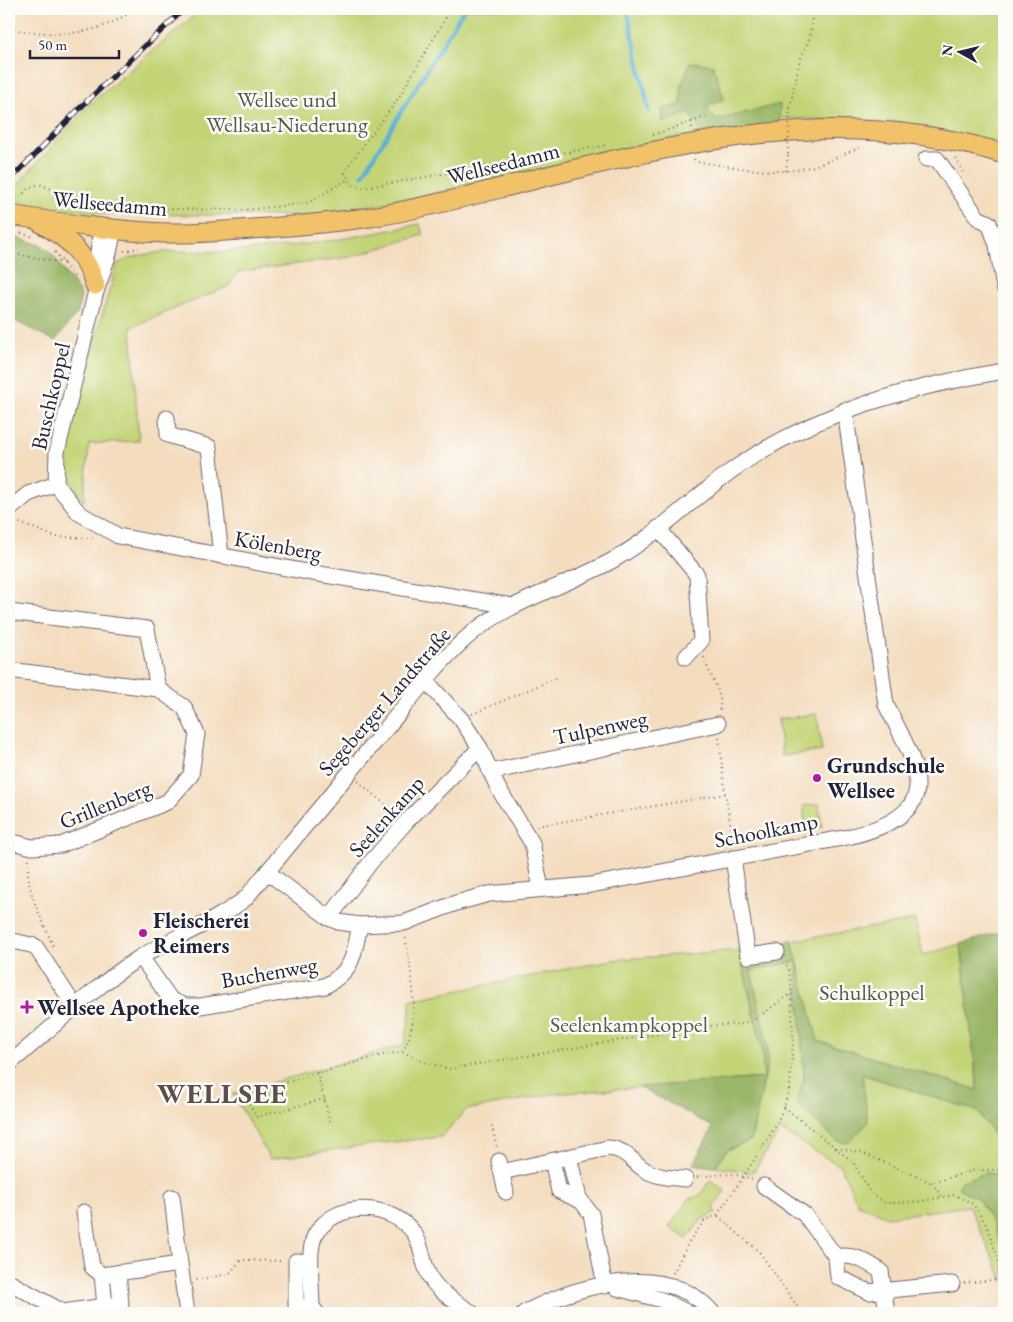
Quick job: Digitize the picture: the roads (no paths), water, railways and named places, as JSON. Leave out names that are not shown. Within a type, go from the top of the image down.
[{"type":"main road","name":"Wellseedamm","points":[[11,211],[34,228],[107,228],[181,233],[302,225],[376,217],[774,132],[866,129],[934,136],[1004,154]]},
{"type":"main road","points":[[34,228],[55,231],[76,248],[87,264],[90,287]]},
{"type":"street","points":[[926,159],[937,159],[978,218],[989,223],[997,245],[1004,287]]},
{"type":"street","name":"Buschkoppel","points":[[9,510],[28,494],[56,484],[57,452],[90,287],[107,228]]},
{"type":"street","name":"Segeberger Landstraße","points":[[9,1064],[121,970],[141,957],[227,913],[246,898],[426,681],[465,639],[512,606],[596,569],[618,557],[742,463],[794,433],[845,410],[874,400],[946,381],[1004,371]]},
{"type":"street","name":"Schoolkamp","points":[[267,872],[329,918],[338,922],[360,925],[404,923],[456,903],[489,894],[591,885],[873,830],[894,820],[916,797],[919,784],[909,748],[886,705],[845,410]]},
{"type":"street","points":[[166,418],[168,434],[209,447],[221,556]]},
{"type":"street","name":"Kölenberg","points":[[56,484],[79,513],[118,536],[221,556],[512,606]]},
{"type":"street","points":[[658,528],[697,575],[701,641],[686,657]]},
{"type":"street","points":[[9,612],[147,629],[158,689]]},
{"type":"street","name":"Grillenberg","points":[[9,670],[158,689],[184,707],[197,734],[191,775],[168,802],[61,845],[32,846],[9,840]]},
{"type":"street","points":[[426,681],[461,719],[480,748],[490,772],[532,843],[541,889]]},
{"type":"street","name":"Tulpenweg","points":[[490,772],[718,724]]},
{"type":"street","name":"Seelenkamp","points":[[329,918],[375,858],[406,822],[480,748]]},
{"type":"street","points":[[735,858],[748,956],[777,952]]},
{"type":"street","name":"Buchenweg","points":[[141,957],[171,1000],[185,1006],[200,1006],[325,986],[342,976],[352,961],[360,925]]},
{"type":"street","points":[[9,940],[39,951],[65,994],[76,1008]]},
{"type":"street","points":[[506,1192],[501,1166],[552,1161],[608,1148],[624,1152],[644,1169],[654,1174],[685,1179]]},
{"type":"street","points":[[569,1158],[581,1201],[591,1214],[605,1286]]},
{"type":"street","points":[[552,1161],[558,1191],[581,1201]]},
{"type":"street","points":[[764,1186],[805,1216],[836,1257],[838,1277],[869,1292],[952,1284]]},
{"type":"street","points":[[172,1197],[188,1313]]},
{"type":"street","points":[[314,1310],[304,1262],[315,1236],[326,1223],[338,1214],[351,1210],[377,1210],[402,1222],[414,1233],[429,1275],[437,1286],[472,1313]]},
{"type":"street","points":[[84,1212],[92,1266],[102,1275],[105,1306]]},
{"type":"street","points":[[836,1257],[847,1255],[864,1260],[881,1271],[887,1313]]},
{"type":"street","points":[[102,1275],[180,1264]]},
{"type":"street","points":[[9,1282],[12,1281],[63,1312],[121,1304],[118,1272]]},
{"type":"street","points":[[524,1313],[574,1292],[645,1281],[668,1284],[692,1294],[713,1313]]},
{"type":"street","points":[[605,1286],[662,1300],[688,1313]]},
{"type":"waterway","points":[[362,176],[464,9]]},
{"type":"waterway","points":[[627,9],[649,111]]},
{"type":"railway","points":[[9,181],[83,105],[184,9]]},
{"type":"place","name":"Grundschule Wellsee","points":[[817,778]]},
{"type":"place","name":"Fleischerei Reimers","points":[[143,933]]},
{"type":"place","name":"Wellsee Apotheke","points":[[27,1007]]},
{"type":"district","name":"WELLSEE","points":[[222,1093]]},
{"type":"park label","name":"Wellsee und Wellsau-Niederung","points":[[287,112]]},
{"type":"park label","name":"Schulkoppel","points":[[872,992]]},
{"type":"park label","name":"Seelenkampkoppel","points":[[629,1024]]}]
